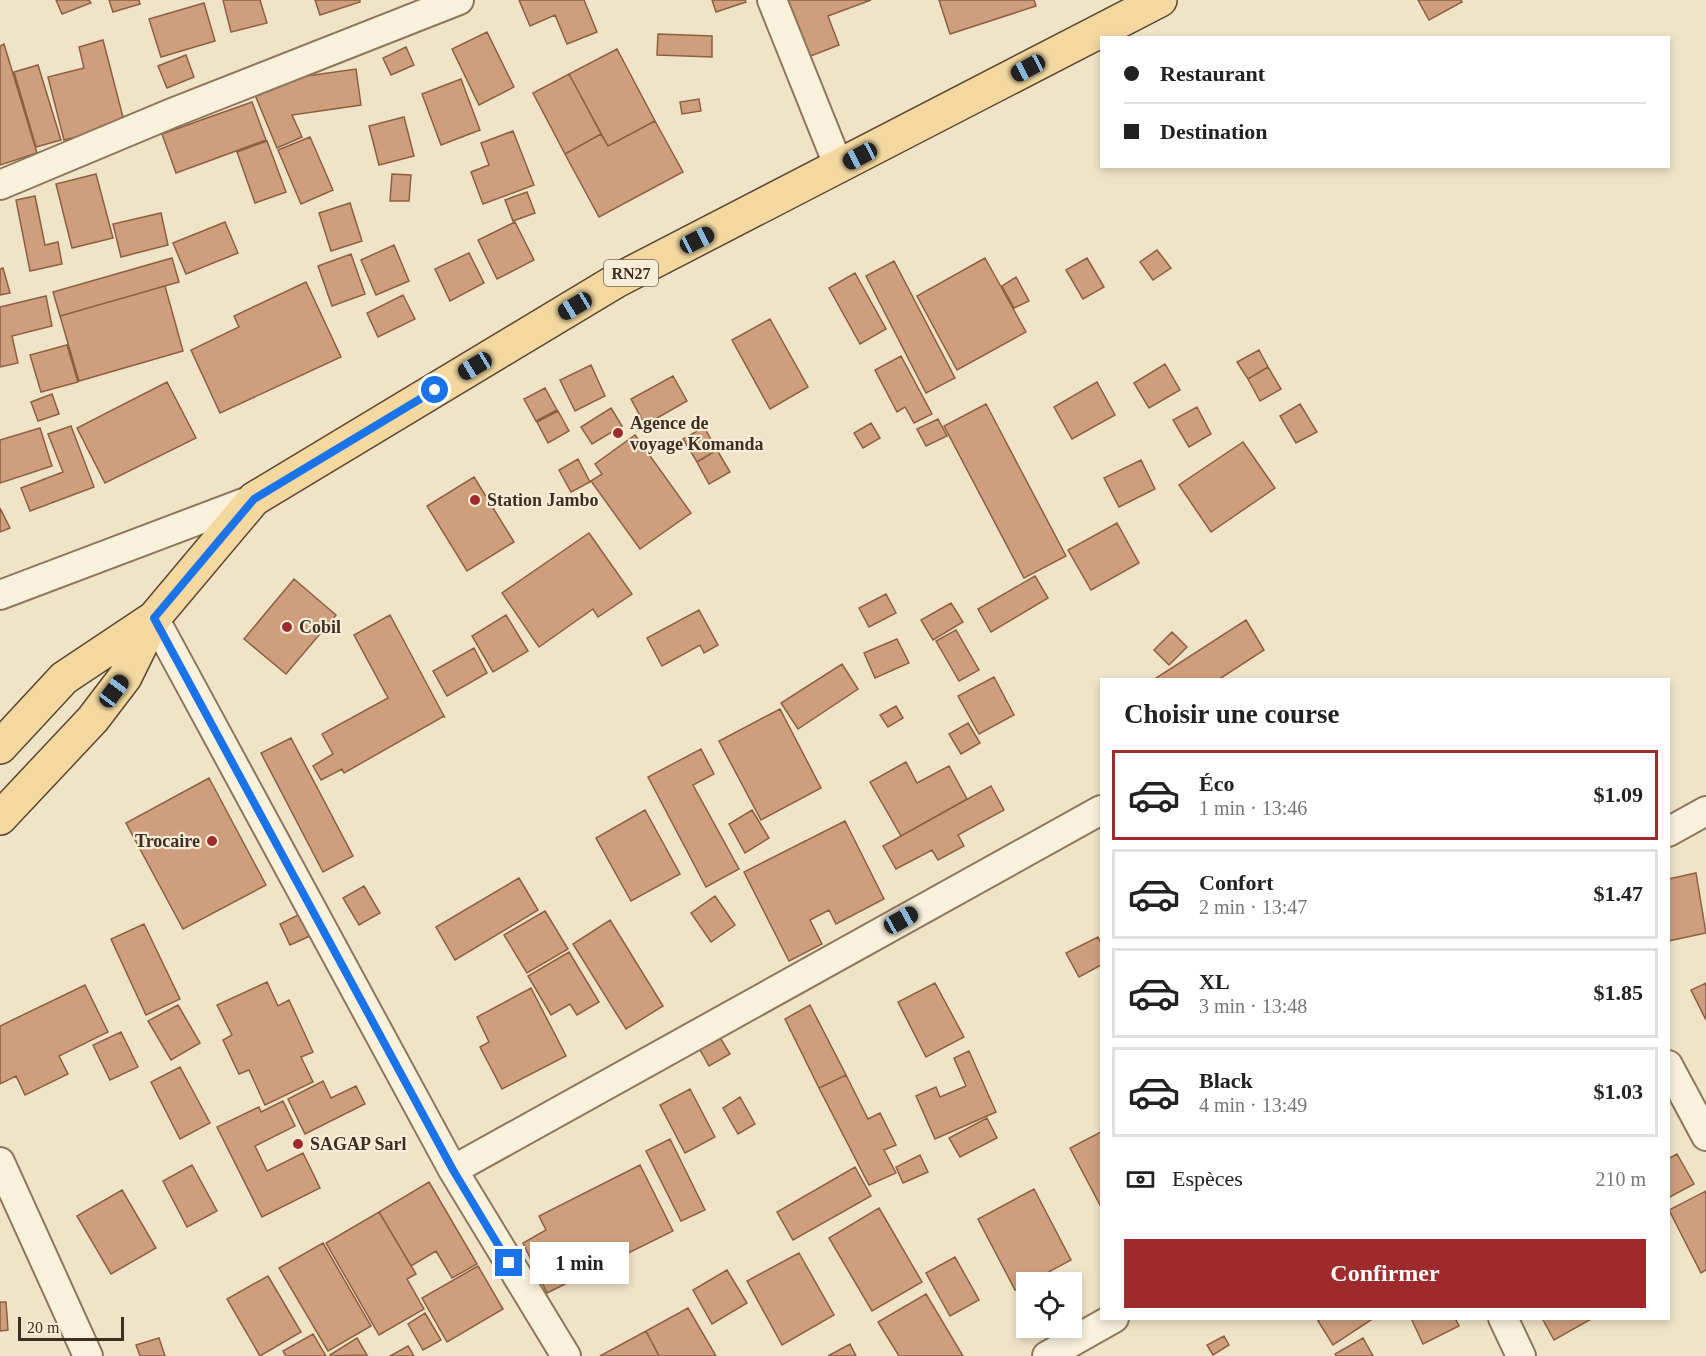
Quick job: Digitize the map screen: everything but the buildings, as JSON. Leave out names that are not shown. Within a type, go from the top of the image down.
[{"type":"main road","name":"RN27","points":[[0,818],[99,711],[124,677],[154,618],[254,499],[616,281],[1160,0]]},
{"type":"main road","name":"RN27","points":[[0,747],[64,678],[154,618]]},
{"type":"street","points":[[0,185],[172,113],[459,0]]},
{"type":"street","points":[[771,0],[839,167]]},
{"type":"street","points":[[0,595],[254,499]]},
{"type":"street","points":[[154,618],[453,1170],[566,1356]]},
{"type":"street","points":[[453,1170],[1100,811]]},
{"type":"street","points":[[1670,831],[1706,811]]},
{"type":"street","points":[[1670,1069],[1706,1136]]},
{"type":"street","points":[[0,1162],[88,1356]]},
{"type":"street","points":[[1047,1356],[1110,1320]]},
{"type":"street","points":[[1504,1320],[1521,1356]]},
{"type":"place","name":"Agence de voyage Komanda","points":[[618,433]]},
{"type":"place","name":"Station Jambo","points":[[475,500]]},
{"type":"place","name":"Cobil","points":[[287,627]]},
{"type":"place","name":"Trocaire","points":[[212,841]]},
{"type":"place","name":"SAGAP Sarl","points":[[298,1144]]},
{"type":"route","points":[[435,390],[254,499],[154,618],[453,1170],[509,1263]]}]
